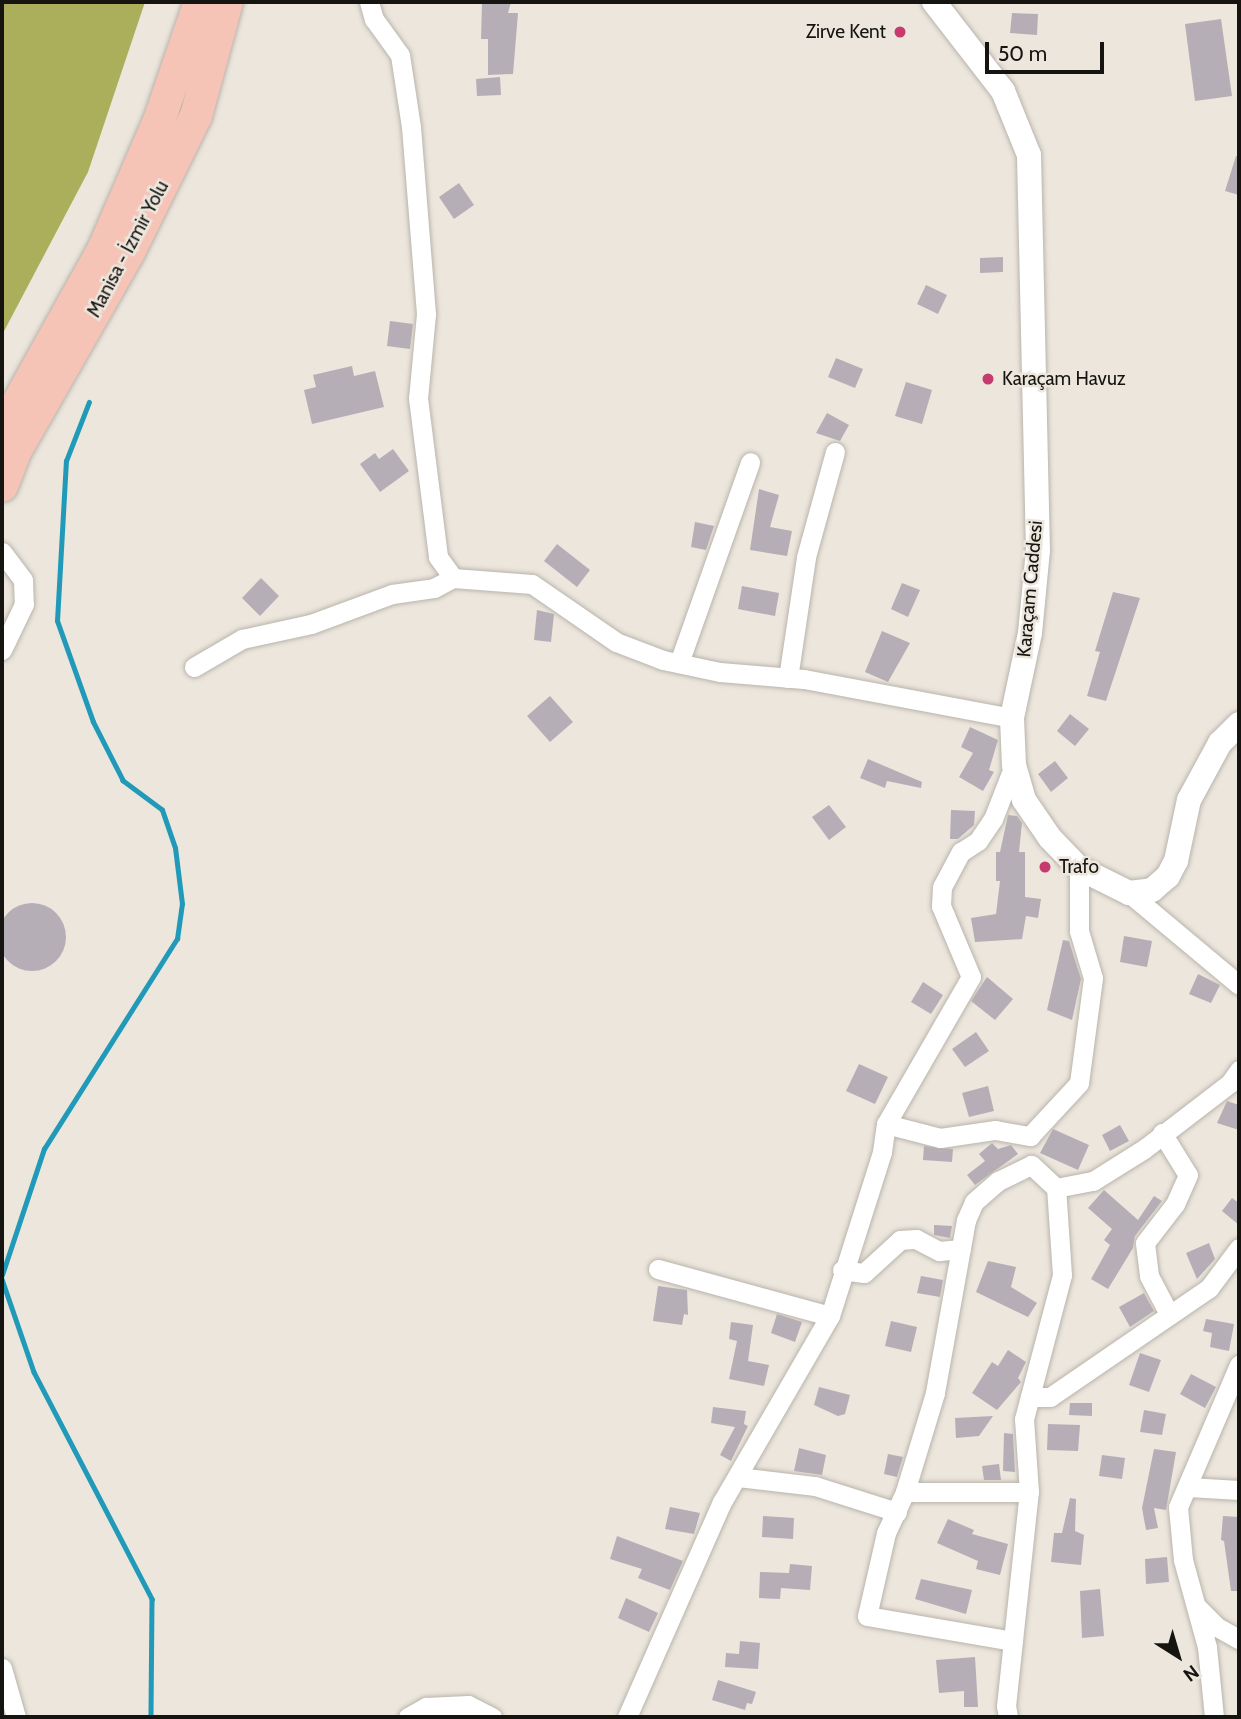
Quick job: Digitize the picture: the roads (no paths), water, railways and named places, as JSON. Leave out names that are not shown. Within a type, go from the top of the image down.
[{"type":"highway","name":"Manisa - İzmir Yolu","points":[[2,432],[104,248],[159,121],[200,2]]},
{"type":"highway","name":"Manisa - İzmir Yolu","points":[[2,486],[15,452],[130,252],[196,116],[227,2]]},
{"type":"street","points":[[369,2],[374,19],[400,55],[411,127],[426,314],[418,398],[438,557],[453,578]]},
{"type":"street","name":"Karaçam Caddesi","points":[[934,2],[1003,91],[1029,155],[1038,550],[1030,633],[1012,718],[1014,765],[1024,800],[1050,838],[1079,868],[1129,893]]},
{"type":"street","points":[[788,678],[806,557],[835,452]]},
{"type":"street","points":[[679,663],[750,463]]},
{"type":"street","points":[[2,552],[23,580],[24,604],[2,650]]},
{"type":"street","points":[[194,667],[242,639],[311,624],[392,594],[434,588],[453,578],[532,584],[616,642],[679,663],[788,678],[1012,718]]},
{"type":"street","points":[[1129,893],[1152,890],[1168,876],[1189,800],[1220,743],[1239,724]]},
{"type":"street","points":[[627,1717],[738,1477],[830,1316],[842,1270],[882,1152],[886,1124],[971,977],[941,906],[942,887],[961,852],[978,841],[993,820],[1014,765]]},
{"type":"street","points":[[1019,1168],[1030,1136],[1079,1083],[1093,978],[1079,931],[1079,868]]},
{"type":"street","points":[[1129,893],[1239,985]]},
{"type":"street","points":[[1056,1188],[1093,1181],[1230,1083],[1239,1070]]},
{"type":"street","points":[[886,1124],[940,1138],[995,1130],[1030,1136]]},
{"type":"street","points":[[1163,1133],[1188,1175],[1175,1204],[1145,1243],[1149,1276],[1170,1314]]},
{"type":"street","points":[[1009,1717],[1013,1641],[1028,1492],[1024,1419],[1062,1275],[1056,1188],[1031,1165],[1019,1168],[974,1202],[961,1249],[935,1393],[905,1492],[886,1533],[867,1616],[1013,1641]]},
{"type":"street","points":[[842,1270],[864,1273],[900,1240],[916,1239],[939,1251],[961,1249]]},
{"type":"street","points":[[1030,1397],[1050,1397],[1209,1288],[1239,1248]]},
{"type":"street","points":[[658,1269],[830,1316]]},
{"type":"street","points":[[1214,1717],[1208,1647],[1183,1560],[1178,1507],[1239,1365]]},
{"type":"street","points":[[738,1477],[815,1486],[897,1512]]},
{"type":"street","points":[[1188,1487],[1239,1490]]},
{"type":"street","points":[[905,1492],[1028,1492]]},
{"type":"street","points":[[1194,1604],[1217,1627],[1239,1639]]},
{"type":"street","points":[[2,1668],[16,1717]]},
{"type":"street","points":[[408,1717],[426,1707],[468,1705],[492,1717]]},
{"type":"waterway","points":[[2,1275],[44,1149],[177,939],[182,904],[175,848],[162,810],[123,781],[93,722],[57,621],[66,461],[89,402]]},
{"type":"waterway","points":[[2,1279],[34,1372],[152,1599],[151,1717]]},
{"type":"place","name":"Zirve Kent","points":[[900,32]]},
{"type":"place","name":"Karaçam Havuz","points":[[988,379]]},
{"type":"place","name":"Trafo","points":[[1045,867]]}]
